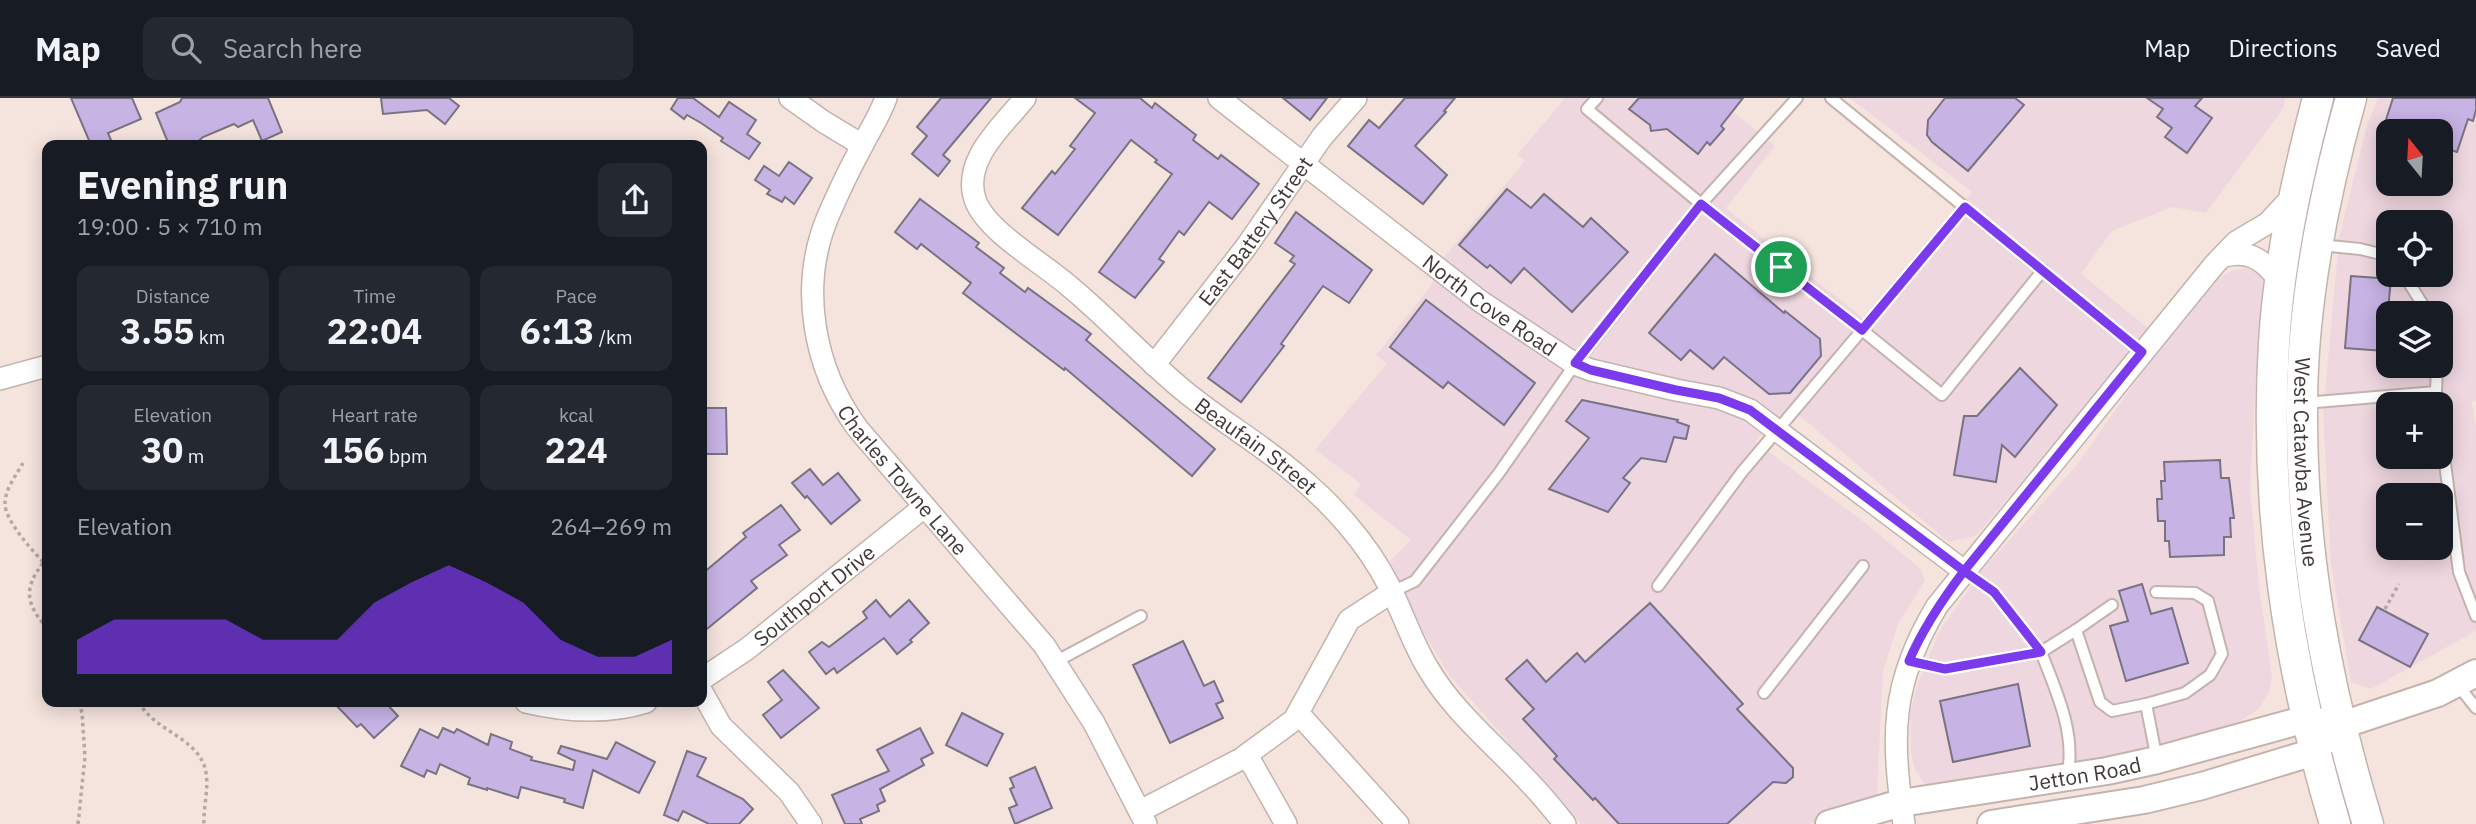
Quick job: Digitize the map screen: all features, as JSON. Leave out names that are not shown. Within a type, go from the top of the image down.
[{"type":"main road","name":"West Catawba Avenue","points":[[2318,98],[2294,195],[2280,281],[2272,406],[2275,525],[2289,638],[2314,752],[2335,824]]},
{"type":"main road","name":"West Catawba Avenue","points":[[2351,98],[2329,181],[2317,245],[2308,318],[2302,404],[2305,502],[2314,593],[2339,726],[2368,824]]},
{"type":"street","points":[[790,98],[862,145]]},
{"type":"street","name":"Charles Towne Lane","points":[[886,98],[828,216],[818,248],[813,284],[816,340],[827,373],[841,405],[1055,662],[1094,723],[1143,818]]},
{"type":"street","name":"Beaufain Street","points":[[1025,98],[988,141],[979,157],[973,180],[975,199],[981,214],[1113,324],[1186,392],[1298,475],[1350,527],[1392,592],[1429,671],[1482,735],[1528,780],[1565,824]]},
{"type":"street","name":"North Cove Road","points":[[1219,98],[1480,302],[1575,363],[1591,370],[1719,398],[1750,410],[1964,571]]},
{"type":"street","name":"East Battery Street","points":[[1154,365],[1246,247],[1303,164],[1356,98]]},
{"type":"street","points":[[1903,814],[1896,744],[1897,711],[1909,661],[1937,606],[2214,265],[2236,242],[2268,223],[2294,195]]},
{"type":"street","points":[[2224,256],[2247,254],[2257,258],[2264,262],[2280,281]]},
{"type":"street","points":[[0,379],[42,367]]},
{"type":"street","name":"Southport Drive","points":[[707,677],[747,649],[924,507]]},
{"type":"street","points":[[1143,818],[1247,755],[1294,720],[1349,620],[1392,592]]},
{"type":"street","name":"Jetton Road","points":[[1991,824],[2081,818],[2202,786],[2314,752],[2339,726],[2438,693],[2466,678]]},
{"type":"street","points":[[707,701],[721,726],[789,792],[810,824]]},
{"type":"street","points":[[550,707],[622,707]]},
{"type":"street","points":[[1298,713],[1398,824]]},
{"type":"street","name":"Jetton Road","points":[[1829,824],[1903,814],[2157,760],[2306,719],[2339,726]]},
{"type":"street","points":[[1247,755],[1286,824]]},
{"type":"lane","points":[[1597,98],[1587,109],[1701,204],[1942,395],[2043,270]]},
{"type":"lane","points":[[1392,592],[1415,581],[1499,473],[1575,363],[1701,204],[1797,98]]},
{"type":"lane","points":[[1831,98],[2142,352]]},
{"type":"lane","points":[[1658,586],[1742,472],[1965,207]]},
{"type":"lane","points":[[2317,245],[2376,253]]},
{"type":"lane","points":[[2436,392],[2437,378]]},
{"type":"lane","points":[[2302,404],[2376,397]]},
{"type":"lane","points":[[2446,469],[2459,572],[2476,616]]},
{"type":"lane","points":[[1764,693],[1863,566]]},
{"type":"lane","points":[[1964,571],[1994,592],[2041,652],[2061,705],[2071,759],[2067,777]]},
{"type":"lane","points":[[2076,630],[2100,702],[2112,711],[2185,693],[2210,675],[2222,654],[2208,601],[2195,593],[2156,592]]},
{"type":"lane","points":[[1909,661],[1945,669],[2041,652],[2112,605]]},
{"type":"lane","points":[[1055,662],[1141,616]]},
{"type":"lane","points":[[2466,678],[2476,708]]},
{"type":"lane","points":[[2146,704],[2157,760]]},
{"type":"path","points":[[23,463],[5,501],[6,512],[42,560]]},
{"type":"path","points":[[42,567],[32,578],[29,593],[36,615],[42,622]]},
{"type":"path","points":[[2385,609],[2399,584]]},
{"type":"path","points":[[78,824],[85,757],[80,707]]},
{"type":"path","points":[[142,707],[196,751],[205,767],[208,785],[204,824]]},
{"type":"shaded area","points":[[1565,98],[1716,98],[1775,146],[1726,208],[1864,319],[1972,192],[1850,98],[2285,98],[2283,109],[2206,213],[2172,207],[2112,231],[2081,274],[2150,330],[1976,536],[1948,542],[1788,406],[1755,442],[1859,518],[1921,569],[1925,581],[1898,624],[1883,671],[1877,795],[1810,824],[1581,824],[1449,675],[1411,611],[1390,561],[1411,540],[1354,495],[1361,484],[1315,450],[1387,363],[1376,355],[1430,287],[1444,257],[1525,161],[1517,155]]},
{"type":"shaded area","points":[[2378,98],[2476,98],[2476,400],[2472,402],[2476,429],[2476,631],[2371,689],[2351,682],[2331,564],[2323,415],[2339,238],[2367,125]]},
{"type":"shaded area","points":[[2246,268],[2261,275],[2265,286],[2256,374],[2250,489],[2259,587],[2272,675],[2269,692],[2258,710],[2229,727],[2134,752],[1948,786],[1925,784],[1915,770],[1911,751],[1910,713],[1917,686],[1939,632],[1984,568],[2076,466],[2145,368],[2215,280],[2232,271]]},
{"type":"building","points":[[71,98],[132,98],[141,119],[108,133],[111,140],[89,140]]},
{"type":"building","points":[[182,98],[268,98],[282,132],[262,140],[253,120],[238,127],[234,124],[200,140],[167,140],[156,113],[180,102]]},
{"type":"building","points":[[381,98],[449,98],[459,106],[445,124],[427,110],[383,114]]},
{"type":"building","points":[[678,98],[693,98],[719,117],[729,102],[756,120],[747,134],[760,143],[749,159],[721,141],[723,138],[701,123],[687,115],[684,119],[671,109]]},
{"type":"building","points":[[941,98],[991,98],[943,155],[950,161],[938,176],[912,154],[927,136],[917,127]]},
{"type":"building","points":[[1075,98],[1140,98],[1152,108],[1155,103],[1196,135],[1193,140],[1218,159],[1221,155],[1259,184],[1232,219],[1209,202],[1184,235],[1179,231],[1159,259],[1164,262],[1135,298],[1099,272],[1172,174],[1155,162],[1157,160],[1131,140],[1058,235],[1022,208],[1052,171],[1055,174],[1075,149],[1070,146],[1095,113]]},
{"type":"building","points":[[1283,98],[1327,98],[1310,120]]},
{"type":"building","points":[[1405,98],[1455,98],[1415,146],[1447,175],[1423,204],[1348,146],[1369,120],[1379,128]]},
{"type":"building","points":[[1639,98],[1743,98],[1721,126],[1724,129],[1710,145],[1707,142],[1698,154],[1667,129],[1651,131],[1650,125],[1629,109]]},
{"type":"building","points":[[1945,98],[2015,98],[2024,105],[1968,171],[1927,135],[1928,120]]},
{"type":"building","points":[[2147,98],[2202,98],[2195,106],[2212,118],[2187,153],[2165,137],[2172,128],[2157,117],[2163,109]]},
{"type":"building","points":[[2393,98],[2476,98],[2473,121],[2468,119],[2457,152],[2454,151],[2454,119],[2386,119]]},
{"type":"building","points":[[789,162],[812,178],[794,204],[785,197],[782,202],[767,194],[770,190],[755,180],[764,166],[779,176]]},
{"type":"building","points":[[1507,189],[1531,208],[1544,194],[1583,227],[1591,218],[1628,252],[1572,312],[1524,268],[1511,283],[1490,265],[1487,268],[1459,245]]},
{"type":"building","points":[[920,199],[979,243],[976,247],[1004,268],[1000,273],[1025,292],[1028,288],[1091,334],[1086,340],[1215,449],[1192,476],[1065,368],[1064,370],[963,293],[971,283],[921,244],[917,249],[895,232]]},
{"type":"building","points":[[1296,212],[1372,270],[1349,303],[1323,286],[1281,344],[1284,346],[1241,402],[1208,378],[1295,264],[1290,261],[1294,256],[1275,243]]},
{"type":"building","points":[[1715,254],[1784,313],[1785,311],[1820,339],[1821,356],[1790,393],[1769,394],[1724,357],[1713,369],[1690,350],[1681,360],[1649,333]]},
{"type":"building","points":[[2351,276],[2376,278],[2376,287],[2390,287],[2389,301],[2376,301],[2376,350],[2345,348]]},
{"type":"building","points":[[1426,300],[1535,383],[1504,425],[1448,382],[1443,388],[1390,347]]},
{"type":"building","points":[[2020,368],[2057,405],[2015,457],[2002,445],[1996,482],[1954,475],[1964,416],[1977,416]]},
{"type":"building","points":[[1582,400],[1678,420],[1677,422],[1689,426],[1686,439],[1674,437],[1666,462],[1641,458],[1623,478],[1630,483],[1608,512],[1549,489],[1589,438],[1566,421]]},
{"type":"building","points":[[707,408],[726,408],[727,454],[707,454]]},
{"type":"building","points":[[2220,460],[2221,478],[2229,478],[2234,518],[2230,518],[2231,537],[2224,537],[2224,555],[2170,557],[2169,541],[2165,541],[2165,521],[2158,521],[2157,499],[2162,499],[2164,462]]},
{"type":"building","points":[[810,469],[823,485],[838,473],[860,500],[831,524],[792,483]]},
{"type":"building","points":[[781,505],[800,530],[779,545],[787,555],[751,581],[757,588],[707,629],[707,570],[746,537],[743,533]]},
{"type":"building","points":[[2142,584],[2151,614],[2172,608],[2188,663],[2126,681],[2110,626],[2128,621],[2119,591]]},
{"type":"building","points":[[876,600],[890,617],[909,600],[929,623],[897,654],[884,638],[837,673],[834,668],[826,674],[809,652],[822,642],[829,647],[867,618],[863,612]]},
{"type":"building","points":[[1650,603],[1743,704],[1737,709],[1793,768],[1793,777],[1786,783],[1773,782],[1727,824],[1619,824],[1554,759],[1557,756],[1523,719],[1534,709],[1506,679],[1527,660],[1546,682],[1577,653],[1585,662]]},
{"type":"building","points":[[2377,607],[2428,634],[2410,667],[2359,640]]},
{"type":"building","points":[[1183,641],[1204,686],[1214,681],[1223,701],[1216,704],[1223,718],[1170,743],[1133,665]]},
{"type":"building","points":[[783,670],[819,708],[781,738],[763,715],[782,700],[768,682]]},
{"type":"building","points":[[2018,684],[2030,746],[1953,762],[1940,701]]},
{"type":"building","points":[[338,707],[390,707],[398,716],[374,738],[361,724],[357,727]]},
{"type":"building","points":[[962,713],[1003,734],[987,766],[946,745]]},
{"type":"building","points":[[443,728],[454,733],[457,729],[488,745],[491,734],[512,742],[510,749],[532,757],[531,760],[573,770],[575,761],[558,753],[561,746],[607,759],[616,742],[655,762],[639,793],[593,770],[583,808],[564,802],[565,799],[521,787],[518,798],[468,784],[470,778],[440,764],[436,774],[427,770],[424,777],[401,766],[420,729],[438,738]]},
{"type":"building","points":[[920,728],[933,753],[921,759],[924,765],[880,789],[885,801],[877,805],[879,811],[860,819],[862,824],[845,824],[832,795],[889,771],[877,750]]},
{"type":"building","points":[[687,751],[706,758],[697,776],[743,799],[753,809],[739,824],[709,824],[683,811],[678,821],[664,815]]},
{"type":"building","points":[[1035,767],[1052,808],[1015,824],[1009,808],[1017,805],[1010,789],[1014,787],[1010,778]]},
{"type":"route","points":[[1781,267],[1701,204],[1575,363],[1591,370],[1719,398],[1750,410],[1964,571],[1994,592],[2041,652],[1945,669],[1909,661],[1937,606],[1964,571],[2121,376],[2142,352],[1965,207],[1862,330],[1781,267]]}]
